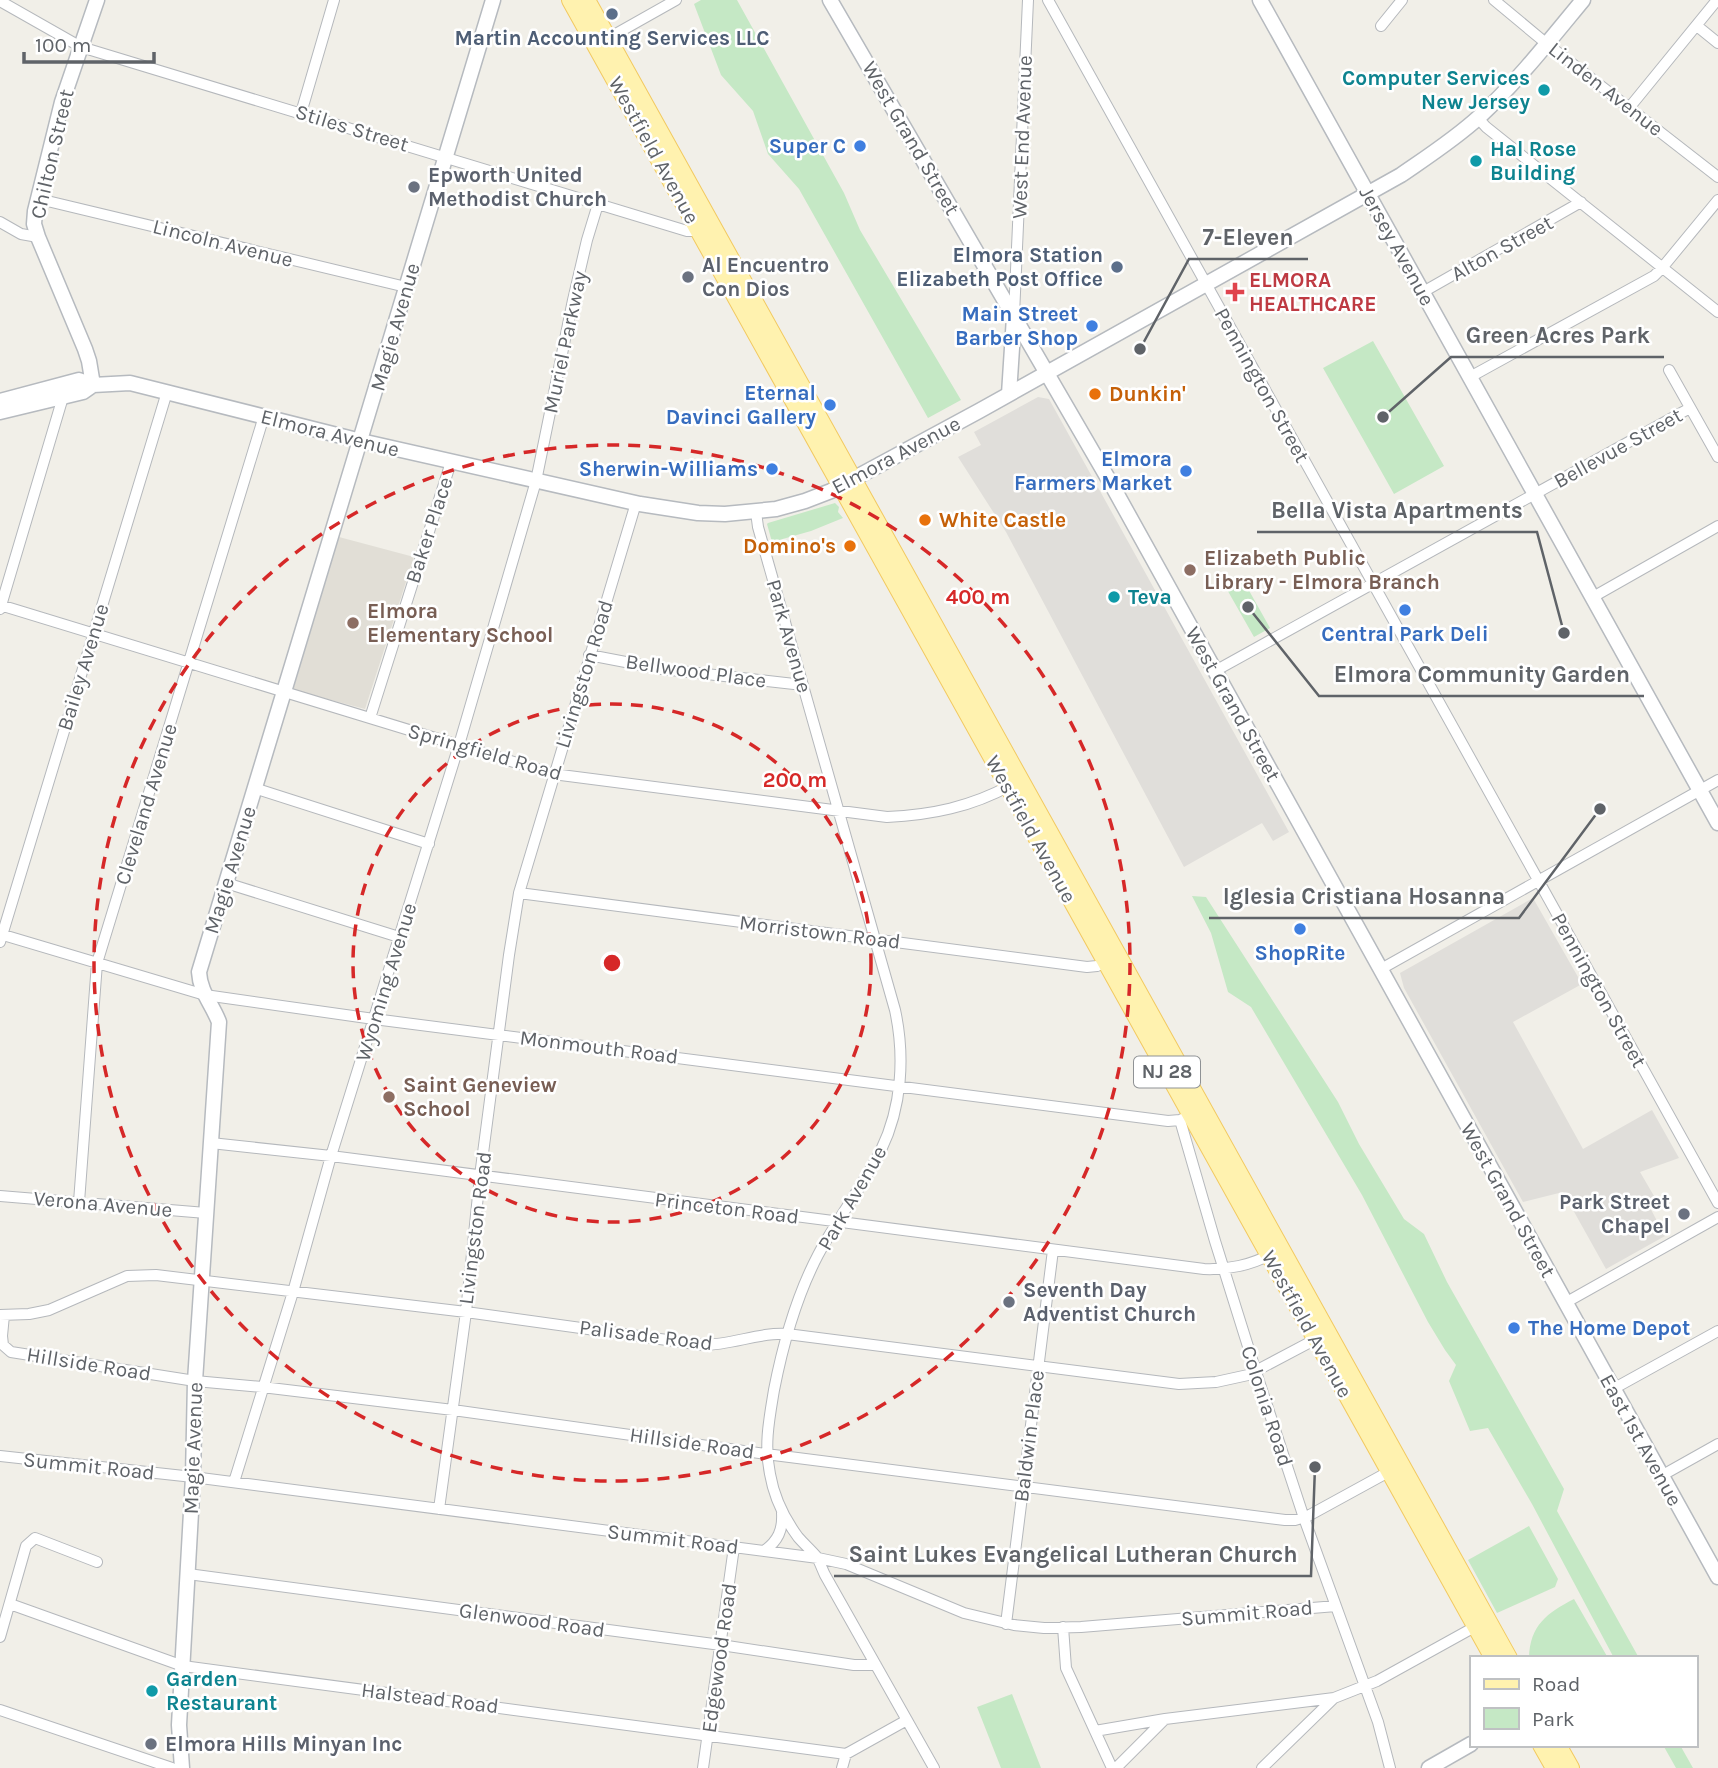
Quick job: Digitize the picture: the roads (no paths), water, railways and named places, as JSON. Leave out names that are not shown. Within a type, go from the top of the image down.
[{"type":"main road","name":"Westfield Avenue","points":[[570,0],[601,42],[705,227],[1111,958],[1191,1115],[1275,1252],[1481,1623],[1507,1656]]},
{"type":"main road","name":"Westfield Avenue","points":[[587,0],[601,42]]},
{"type":"main road","name":"Westfield Avenue","points":[[1481,1623],[1492,1656]]},
{"type":"main road","points":[[1542,1747],[1554,1768]]},
{"type":"main road","points":[[1559,1747],[1571,1768]]},
{"type":"street","name":"Chilton Street","points":[[93,385],[85,349],[37,237],[34,224],[62,102],[97,0]]},
{"type":"street","points":[[301,113],[334,0]]},
{"type":"street","name":"Magie Avenue","points":[[182,1768],[179,1725],[193,1477],[195,1381],[219,1022],[199,984],[199,972],[494,0]]},
{"type":"street","points":[[601,42],[676,0]]},
{"type":"street","name":"West Grand Street","points":[[830,0],[1048,372],[1565,1303]]},
{"type":"street","name":"West End Avenue","points":[[1014,315],[1028,0]]},
{"type":"street","name":"Pennington Street","points":[[1048,0],[1718,1203]]},
{"type":"street","name":"Jersey Avenue","points":[[1260,0],[1718,823]]},
{"type":"street","points":[[1381,26],[1402,0]]},
{"type":"street","name":"Linden Avenue","points":[[1494,0],[1718,177]]},
{"type":"street","name":"Elmora Avenue","points":[[0,401],[79,380],[93,385],[130,383],[361,441],[636,503],[698,513],[725,514],[776,509],[806,501],[847,483],[1401,176],[1478,118],[1547,44],[1583,0]]},
{"type":"street","points":[[1629,108],[1717,0]]},
{"type":"street","name":"Stiles Street","points":[[0,1],[81,47],[687,231],[705,227]]},
{"type":"street","points":[[1696,26],[1718,43]]},
{"type":"street","points":[[1478,118],[1718,312]]},
{"type":"street","name":"Lincoln Avenue","points":[[39,199],[406,287]]},
{"type":"street","points":[[1470,377],[1654,276],[1718,200]]},
{"type":"street","name":"Alton Street","points":[[1423,292],[1581,202]]},
{"type":"street","name":"Muriel Parkway","points":[[536,481],[573,300],[598,204]]},
{"type":"street","points":[[0,222],[21,234],[37,237]]},
{"type":"street","points":[[1009,394],[1014,315]]},
{"type":"street","points":[[1670,370],[1718,457]]},
{"type":"street","points":[[0,412],[83,392],[93,385]]},
{"type":"street","name":"Bailey Avenue","points":[[1,937],[167,391]]},
{"type":"street","points":[[0,606],[63,397]]},
{"type":"street","name":"Bellevue Street","points":[[1215,671],[1690,408]]},
{"type":"street","name":"Cleveland Avenue","points":[[79,1202],[97,963],[264,416]]},
{"type":"street","name":"Baker Place","points":[[370,718],[451,462]]},
{"type":"street","name":"Wyoming Avenue","points":[[234,1482],[293,1292],[331,1156],[459,745],[536,481]]},
{"type":"street","name":"Livingston Road","points":[[439,1509],[466,1312],[480,1176],[519,893],[636,503]]},
{"type":"street","name":"Park Avenue","points":[[755,512],[895,1010],[901,1055],[899,1086],[890,1128],[882,1148],[814,1264],[795,1310],[779,1365],[766,1454],[774,1491],[782,1509],[796,1534],[818,1558],[934,1768]]},
{"type":"street","points":[[1593,597],[1718,526]]},
{"type":"street","name":"Springfield Road","points":[[0,606],[553,774],[887,817],[955,808],[978,801],[1014,783]]},
{"type":"street","name":"Bellwood Place","points":[[589,655],[662,669],[803,685]]},
{"type":"street","points":[[1381,969],[1718,780]]},
{"type":"street","points":[[254,788],[429,844]]},
{"type":"street","points":[[226,883],[399,937]]},
{"type":"street","name":"Morristown Road","points":[[519,893],[1087,967],[1094,967],[1111,958]]},
{"type":"street","name":"Monmouth Road","points":[[1,937],[205,995],[1168,1121],[1191,1115]]},
{"type":"street","name":"Colonia Road","points":[[1191,1115],[1223,1269],[1304,1518],[1382,1734],[1390,1768]]},
{"type":"street","name":"Princeton Road","points":[[211,1143],[331,1156],[1204,1269],[1223,1269],[1255,1262],[1275,1252]]},
{"type":"street","name":"Verona Avenue","points":[[0,1196],[206,1213]]},
{"type":"street","points":[[1565,1303],[1718,1217]]},
{"type":"street","name":"Baldwin Place","points":[[1006,1624],[1053,1250]]},
{"type":"street","name":"Palisade Road","points":[[2,1315],[48,1310],[127,1276],[156,1275],[466,1312],[703,1345],[722,1345],[787,1334],[1179,1384],[1224,1381],[1256,1371],[1322,1336]]},
{"type":"street","name":"East 1st Avenue","points":[[1565,1303],[1661,1476],[1716,1568]]},
{"type":"street","name":"Hillside Road","points":[[2,1315],[3,1345],[11,1352],[195,1381],[453,1410],[766,1454],[1285,1520],[1304,1518],[1395,1468]]},
{"type":"street","points":[[1613,1389],[1718,1331]]},
{"type":"street","points":[[1661,1476],[1718,1444]]},
{"type":"street","name":"Summit Road","points":[[0,1456],[234,1482],[818,1558],[846,1564],[964,1613],[1006,1624],[1063,1628],[1336,1606]]},
{"type":"street","points":[[764,1551],[773,1544],[781,1531],[782,1509]]},
{"type":"street","points":[[0,1637],[26,1546],[35,1538],[97,1562]]},
{"type":"street","name":"Edgewood Road","points":[[703,1768],[734,1547]]},
{"type":"street","name":"Glenwood Road","points":[[188,1574],[854,1665],[876,1665]]},
{"type":"street","name":"Halstead Road","points":[[10,1604],[183,1666],[846,1754]]},
{"type":"street","points":[[1095,1731],[1166,1719],[1334,1698],[1365,1686],[1481,1623]]},
{"type":"street","points":[[1063,1628],[1066,1668],[1114,1768],[1166,1719]]},
{"type":"street","points":[[1262,1768],[1334,1698]]},
{"type":"street","points":[[0,1710],[172,1768]]},
{"type":"street","points":[[842,1768],[846,1754],[907,1720]]},
{"type":"street","points":[[1429,1768],[1470,1745]]},
{"type":"place","name":"Martin Accounting Services LLC","points":[[612,14]]},
{"type":"place","name":"Computer Services New Jersey","points":[[1544,90]]},
{"type":"place","name":"Super C","points":[[860,146]]},
{"type":"place","name":"Hal Rose Building","points":[[1476,161]]},
{"type":"place","name":"Epworth United Methodist Church","points":[[414,187]]},
{"type":"place","name":"Elmora Station Elizabeth Post Office","points":[[1117,267]]},
{"type":"place","name":"Al Encuentro Con Dios","points":[[688,277]]},
{"type":"place","name":"ELMORA HEALTHCARE","points":[[1235,292]]},
{"type":"place","name":"Main Street Barber Shop","points":[[1092,326]]},
{"type":"place","name":"7-Eleven","points":[[1140,349]]},
{"type":"place","name":"Dunkin'","points":[[1095,394]]},
{"type":"place","name":"Eternal Davinci Gallery","points":[[830,405]]},
{"type":"place","name":"Green Acres Park","points":[[1383,417]]},
{"type":"place","name":"Sherwin-Williams","points":[[772,469]]},
{"type":"place","name":"Elmora Farmers Market","points":[[1186,471]]},
{"type":"place","name":"White Castle","points":[[925,520]]},
{"type":"place","name":"Domino's","points":[[850,546]]},
{"type":"place","name":"Elizabeth Public Library - Elmora Branch","points":[[1190,570]]},
{"type":"place","name":"Teva","points":[[1114,597]]},
{"type":"place","name":"Elmora Community Garden","points":[[1248,607]]},
{"type":"place","name":"Central Park Deli","points":[[1405,610]]},
{"type":"place","name":"Elmora Elementary School","points":[[353,623]]},
{"type":"place","name":"Bella Vista Apartments","points":[[1564,633]]},
{"type":"place","name":"Iglesia Cristiana Hosanna","points":[[1600,809]]},
{"type":"place","name":"ShopRite","points":[[1300,929]]},
{"type":"place","name":"Saint Geneview School","points":[[389,1097]]},
{"type":"place","name":"Park Street Chapel","points":[[1684,1214]]},
{"type":"place","name":"Seventh Day Adventist Church","points":[[1009,1302]]},
{"type":"place","name":"The Home Depot","points":[[1514,1328]]},
{"type":"place","name":"Saint Lukes Evangelical Lutheran Church","points":[[1315,1467]]},
{"type":"place","name":"Garden Restaurant","points":[[152,1691]]},
{"type":"place","name":"Elmora Hills Minyan Inc","points":[[151,1744]]}]
